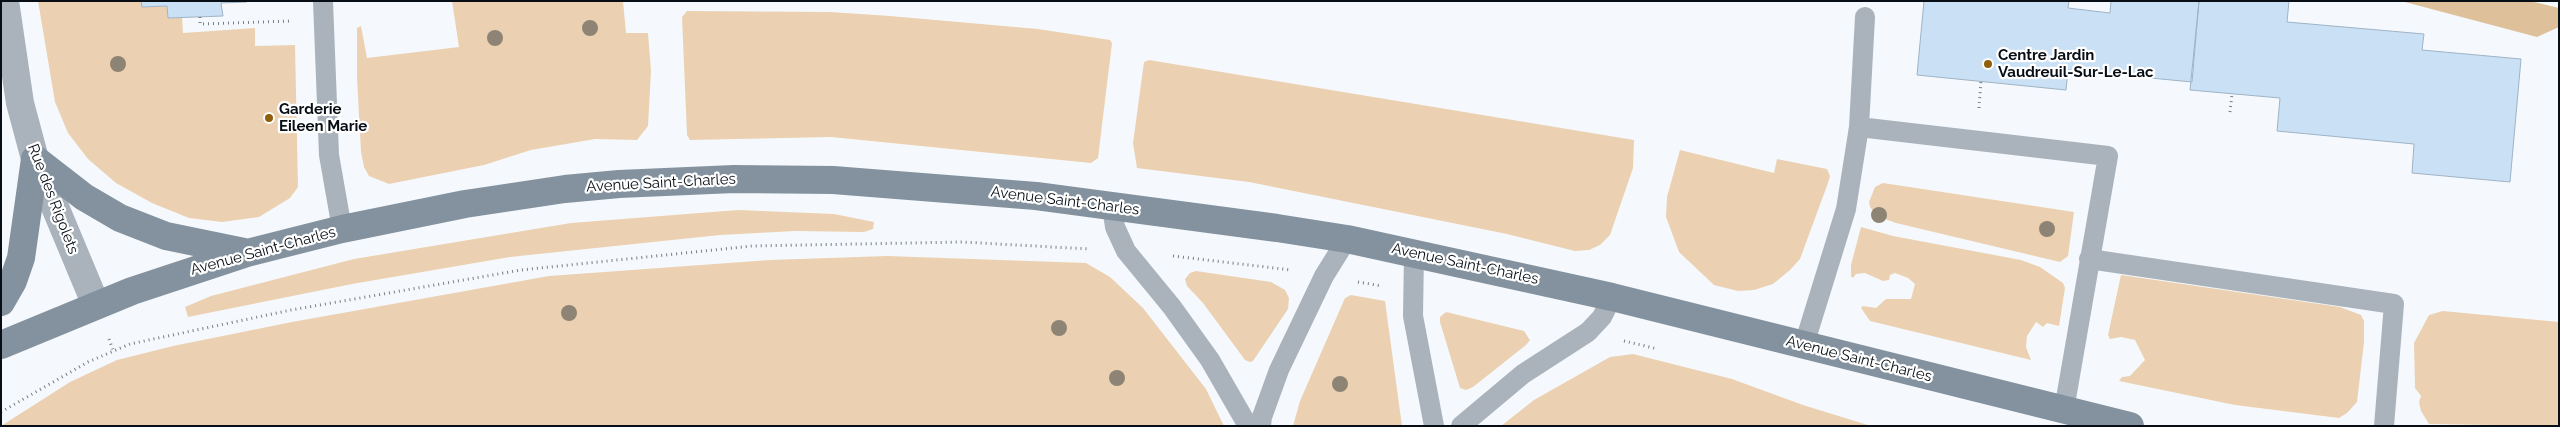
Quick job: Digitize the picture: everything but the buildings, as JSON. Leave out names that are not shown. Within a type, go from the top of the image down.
[{"type":"street","name":"Rue des Rigolets","points":[[6,1],[6,44],[35,159],[96,305]]},
{"type":"street","points":[[1,302],[13,281],[20,258],[35,159],[90,201],[127,221],[166,236],[247,253]]},
{"type":"street","name":"Avenue Saint-Charles","points":[[1,346],[96,305],[164,279],[247,253],[342,229],[465,204],[565,189],[734,179],[784,178],[894,183],[1036,196],[1277,228],[1347,240],[1612,297],[2130,426]]},
{"type":"lane","points":[[323,1],[329,155],[342,229]]},
{"type":"lane","points":[[1804,345],[1846,209],[1859,127],[1865,18]]},
{"type":"lane","points":[[1859,127],[2108,156],[2064,410]]},
{"type":"lane","points":[[1112,207],[1115,227],[1126,252],[1172,308],[1210,360],[1248,426]]},
{"type":"lane","points":[[1262,426],[1262,416],[1279,370],[1324,276],[1347,240]]},
{"type":"lane","points":[[1414,253],[1413,316],[1434,426]]},
{"type":"lane","points":[[2090,259],[2394,304],[2384,426]]},
{"type":"lane","points":[[1462,426],[1523,374],[1588,332],[1602,317],[1612,297]]},
{"type":"path","points":[[200,17],[200,24],[255,22]]},
{"type":"path","points":[[2230,112],[2232,94]]},
{"type":"path","points":[[1,412],[88,362],[130,344],[291,310],[461,280],[566,264],[752,246],[962,242]]},
{"type":"shaded area","points":[[38,1],[141,1],[142,7],[167,6],[168,18],[182,17],[183,33],[255,28],[255,46],[295,45],[298,187],[290,198],[259,217],[222,222],[189,218],[152,203],[116,183],[88,159],[68,133],[55,102]]},
{"type":"shaded area","points":[[452,1],[623,1],[626,33],[648,33],[651,71],[648,126],[637,140],[595,139],[531,150],[484,165],[389,184],[369,176],[364,167],[361,152],[357,78],[357,28],[361,26],[367,58],[459,47]]},
{"type":"shaded area","points":[[2401,1],[2530,1],[2559,8],[2559,27],[2537,37]]},
{"type":"shaded area","points":[[687,11],[830,12],[890,16],[1038,29],[1110,40],[1112,43],[1098,158],[1091,163],[831,137],[690,140],[687,135],[682,17]]},
{"type":"shaded area","points":[[1149,60],[1634,140],[1633,168],[1610,235],[1600,245],[1589,250],[1575,251],[1507,234],[1249,182],[1137,168],[1133,143],[1144,62]]},
{"type":"shaded area","points":[[1680,150],[1774,173],[1777,159],[1827,169],[1830,176],[1828,183],[1800,259],[1773,284],[1754,290],[1738,291],[1714,285],[1679,252],[1666,217],[1667,197]]},
{"type":"shaded area","points":[[1883,183],[2074,212],[2068,256],[2060,262],[1896,223],[1877,216],[1870,207],[1869,202],[1875,187]]},
{"type":"shaded area","points":[[738,210],[834,214],[874,222],[873,229],[864,232],[795,231],[720,235],[510,257],[352,284],[188,317],[185,307],[211,296],[354,259],[571,223]]},
{"type":"shaded area","points":[[1861,227],[1893,236],[2021,260],[2040,267],[2063,283],[2065,288],[2059,326],[2047,323],[2043,327],[2036,322],[2027,336],[2026,347],[2031,360],[1870,321],[1861,308],[1863,306],[1876,308],[1886,299],[1911,299],[1915,284],[1908,278],[1895,273],[1890,275],[1889,280],[1883,281],[1865,273],[1856,274],[1853,278],[1851,276],[1851,265]]},
{"type":"shaded area","points":[[887,256],[1086,263],[1110,277],[1143,308],[1206,389],[1224,426],[1,426],[70,382],[117,360],[173,346],[292,322],[549,276],[770,260]]},
{"type":"shaded area","points":[[1196,271],[1271,282],[1285,290],[1289,298],[1288,309],[1253,361],[1245,360],[1203,303],[1187,286],[1185,279],[1190,273]]},
{"type":"shaded area","points":[[2121,275],[2340,307],[2361,315],[2364,321],[2364,342],[2357,402],[2347,413],[2339,418],[2235,405],[2119,381],[2122,377],[2130,376],[2145,360],[2135,340],[2121,337],[2110,339],[2108,335]]},
{"type":"shaded area","points":[[1351,295],[1385,301],[1402,426],[1293,426],[1300,401],[1345,298]]},
{"type":"shaded area","points":[[2443,311],[2559,322],[2559,426],[2429,424],[2421,411],[2419,402],[2421,396],[2415,388],[2414,343],[2429,315]]},
{"type":"shaded area","points":[[1446,312],[1524,331],[1530,340],[1473,387],[1466,390],[1460,388],[1440,322],[1440,317]]},
{"type":"shaded area","points":[[1633,354],[1732,379],[1803,405],[1871,426],[1501,426],[1534,400],[1610,357]]},
{"type":"place","name":"Centre Jardin Vaudreuil-Sur-Le-Lac","points":[[1988,64]]},
{"type":"place","name":"Garderie Eileen Marie","points":[[269,118]]}]
